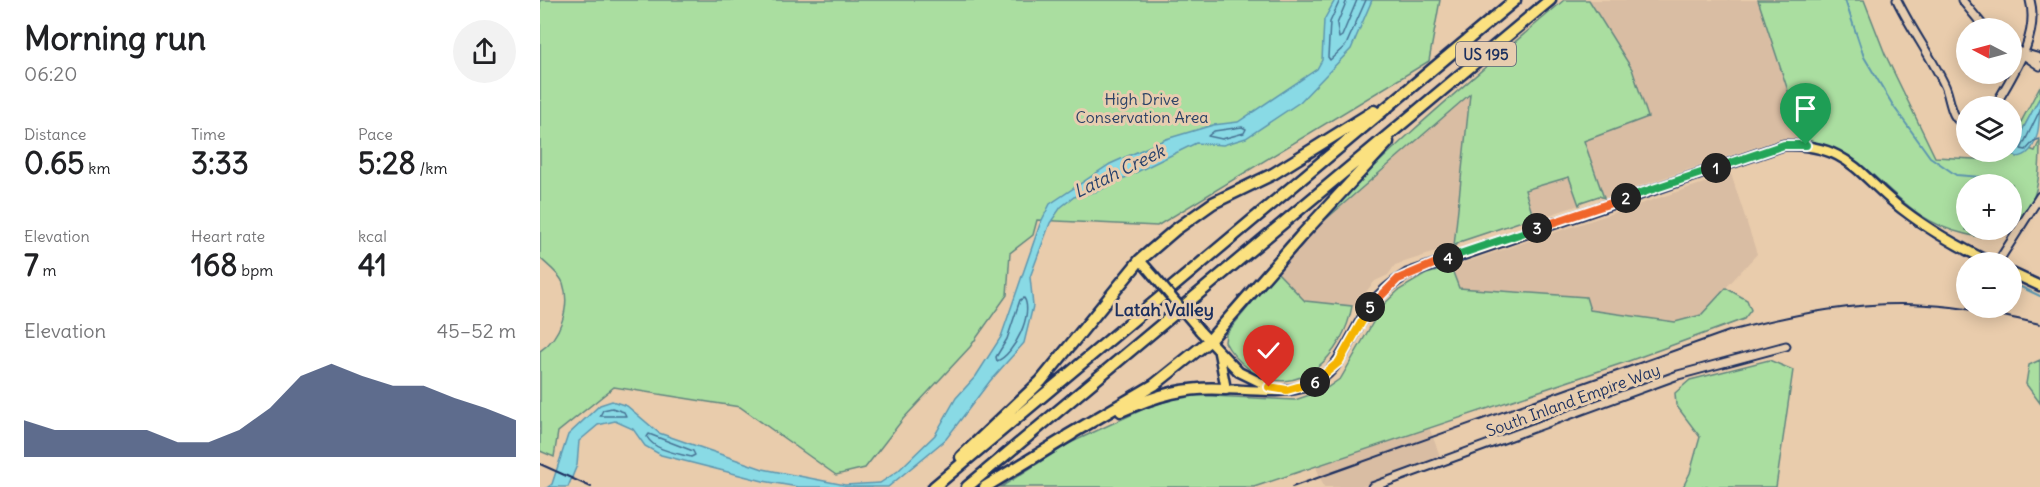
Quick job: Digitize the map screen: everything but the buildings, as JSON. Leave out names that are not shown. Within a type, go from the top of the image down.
[{"type":"highway","name":"US 195","points":[[934,487],[1515,0]]},
{"type":"highway","name":"US 195","points":[[967,487],[1550,0]]},
{"type":"highway","points":[[924,487],[979,442],[1025,398],[1066,353],[1140,260],[1175,230],[1213,203],[1273,174],[1410,88]]},
{"type":"highway","points":[[985,487],[1154,385],[1209,341],[1300,237],[1421,107]]},
{"type":"highway","points":[[1067,436],[1163,394],[1191,388],[1226,389]]},
{"type":"main road","points":[[1219,353],[1226,389],[1279,390],[1304,387],[1328,374],[1339,362],[1372,303],[1407,274],[1784,145],[1822,148],[1840,155],[1901,208],[1933,232],[1971,252]]},
{"type":"main road","points":[[1140,260],[1219,353],[1247,377],[1279,390]]},
{"type":"main road","points":[[2022,278],[2040,286]]},
{"type":"street","points":[[1897,0],[1945,87],[1956,119]]},
{"type":"street","points":[[1962,0],[1977,18]]},
{"type":"street","points":[[2001,96],[2024,54],[2034,29],[2030,0]]},
{"type":"street","points":[[2024,54],[2040,58]]},
{"type":"street","points":[[2024,54],[2040,66]]},
{"type":"street","points":[[2004,252],[2040,196]]},
{"type":"street","name":"South Inland Empire Way","points":[[1371,487],[1678,375],[1786,346]]},
{"type":"shaded area","points":[[1589,0],[1758,0],[1804,139],[1782,138],[1604,198],[1584,141],[1647,116],[1632,69]]},
{"type":"shaded area","points":[[1470,94],[1454,246],[1395,265],[1388,275],[1375,281],[1354,306],[1305,301],[1277,272],[1310,233]]},
{"type":"shaded area","points":[[1731,174],[1757,254],[1701,315],[1675,322],[1590,310],[1586,297],[1458,288],[1451,267]]},
{"type":"shaded area","points":[[1569,177],[1579,205],[1534,220],[1525,191]]},
{"type":"shaded area","points":[[1426,419],[1440,456],[1362,487],[1324,487],[1314,462]]},
{"type":"green space","name":"High Drive Conservation Area","points":[[540,0],[1440,0],[1429,61],[1157,226],[1037,220],[1033,235],[1010,253],[1007,295],[970,347],[903,419],[865,468],[836,475],[740,407],[614,387],[558,432],[554,457],[540,451],[540,351],[558,330],[566,302],[563,283],[540,258]]},
{"type":"green space","points":[[1564,0],[1589,0],[1632,69],[1648,117],[1584,141],[1604,198],[1599,196],[1581,202],[1579,205],[1569,177],[1525,190],[1534,220],[1525,220],[1462,241],[1454,246],[1470,94],[1310,233],[1339,201],[1401,141]]},
{"type":"green space","points":[[1758,0],[1864,0],[1885,54],[1935,157],[1956,158],[1956,162],[2022,162],[2022,146],[2035,151],[2040,140],[2039,177],[2033,199],[2022,217],[2022,174],[1956,174],[1956,231],[1929,220],[1915,211],[1847,155],[1804,139]]},
{"type":"green space","points":[[2040,86],[2040,97],[2022,131],[2022,120]]},
{"type":"green space","points":[[1451,267],[1459,288],[1586,297],[1590,310],[1675,322],[1701,315],[1726,288],[1747,300],[1751,310],[1744,319],[1626,362],[1254,487],[1001,487],[1068,444],[1148,407],[1173,399],[1192,395],[1295,400],[1324,390],[1341,378],[1383,305],[1399,290],[1426,274]]},
{"type":"green space","points":[[1277,272],[1305,301],[1352,306],[1347,324],[1329,356],[1316,368],[1301,377],[1285,381],[1268,379],[1250,370],[1225,342],[1226,334]]},
{"type":"green space","points":[[1769,360],[1793,370],[1776,487],[1683,487],[1690,473],[1700,437],[1676,405],[1675,393],[1690,380]]},
{"type":"green space","points":[[2040,360],[2040,403],[2026,384],[2029,365]]},
{"type":"water","name":"Latah Creek","points":[[1335,0],[1372,0],[1351,49],[1300,102],[1246,138],[1223,145],[1196,143],[1098,191],[1074,197],[1061,207],[1050,223],[1030,277],[1033,306],[1024,343],[990,381],[946,439],[888,487],[798,487],[763,481],[661,455],[645,446],[633,429],[615,421],[598,425],[579,441],[577,465],[568,487],[548,487],[552,484],[568,435],[600,405],[612,401],[627,406],[659,433],[763,469],[845,485],[880,483],[898,471],[935,435],[956,398],[976,376],[1001,337],[1040,224],[1050,204],[1110,164],[1166,139],[1213,125],[1238,122],[1317,69],[1322,60],[1324,20]]},
{"type":"water","points":[[2040,97],[2037,135],[2030,150],[2022,156],[2022,131]]},
{"type":"waterway","points":[[1845,0],[1864,57],[1894,107],[1930,157],[1956,175]]},
{"type":"waterway","points":[[2022,287],[2040,296]]},
{"type":"railway","points":[[1292,487],[1729,331],[1778,319],[1828,310],[1903,304],[1984,312],[2040,324]]},
{"type":"railway","points":[[540,464],[591,487]]},
{"type":"district","name":"Latah Valley","points":[[1164,309]]},
{"type":"route","points":[[1269,387],[1279,390],[1296,389],[1321,380],[1339,362],[1372,303],[1398,279],[1416,269],[1784,145],[1806,145]]}]
